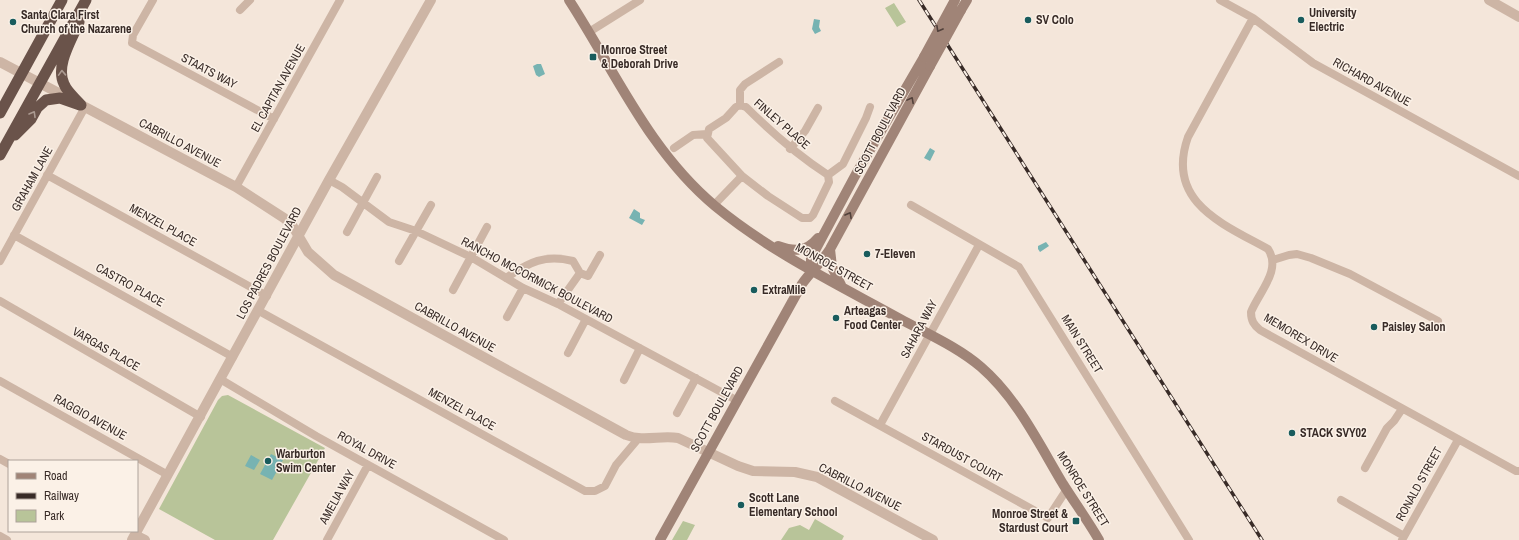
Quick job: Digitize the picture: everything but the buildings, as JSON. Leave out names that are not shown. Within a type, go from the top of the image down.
[{"type":"highway","points":[[0,113],[62,0]]},
{"type":"highway","points":[[0,155],[87,0]]},
{"type":"highway","points":[[83,106],[64,86],[61,76],[63,62],[87,0]]},
{"type":"highway","points":[[7,143],[31,119],[37,108],[46,100],[60,98],[83,106]]},
{"type":"main road","name":"MONROE STREET","points":[[569,0],[645,126],[678,170],[714,205],[763,242],[968,357],[994,380],[1026,423],[1099,540]]},
{"type":"main road","name":"SCOTT BOULEVARD","points":[[811,270],[811,258],[828,226],[955,0]]},
{"type":"main road","name":"SCOTT BOULEVARD","points":[[660,540],[794,297],[811,270],[821,263],[830,249],[967,0]]},
{"type":"main road","points":[[763,242],[791,251],[803,250],[812,244],[828,226]]},
{"type":"main road","points":[[830,249],[832,267],[841,286]]},
{"type":"street","name":"STAATS WAY","points":[[153,0],[133,35],[132,44],[274,119]]},
{"type":"street","points":[[240,10],[250,0]]},
{"type":"street","name":"LOS PADRES BOULEVARD","points":[[138,525],[201,416],[298,236],[431,0]]},
{"type":"street","points":[[589,32],[640,0]]},
{"type":"street","name":"RICHARD AVENUE","points":[[1220,0],[1253,18],[1313,63],[1519,176]]},
{"type":"street","points":[[1489,0],[1519,16]]},
{"type":"street","name":"EL CAPITAN AVENUE","points":[[236,188],[337,1]]},
{"type":"street","points":[[1253,18],[1188,137],[1184,148],[1184,167],[1191,194],[1211,218],[1268,249],[1273,260],[1297,254],[1311,258],[1350,274],[1438,321]]},
{"type":"street","name":"CABRILLO AVENUE","points":[[0,62],[236,188],[284,218],[292,225],[308,252],[334,276],[626,436],[638,439],[678,438],[738,466],[753,471],[795,472],[817,477],[933,540]]},
{"type":"street","points":[[779,62],[745,84],[740,90],[740,105],[736,107],[726,118],[709,129],[707,138],[742,176],[768,196],[802,218],[810,218],[813,215],[829,182],[828,176],[842,164],[866,118],[870,107]]},
{"type":"street","name":"FINLEY PLACE","points":[[740,105],[746,107],[774,136],[790,149],[828,176]]},
{"type":"street","name":"GRAHAM LANE","points":[[0,261],[83,106]]},
{"type":"street","points":[[790,149],[805,131],[818,108]]},
{"type":"street","points":[[674,148],[693,135],[707,134]]},
{"type":"street","name":"MENZEL PLACE","points":[[47,175],[267,296]]},
{"type":"street","points":[[714,205],[742,176]]},
{"type":"street","points":[[347,232],[377,177]]},
{"type":"street","name":"RANCHO MCCORMICK BOULEVARD","points":[[329,180],[342,187],[389,222],[416,231],[471,257],[523,288],[558,304],[736,400]]},
{"type":"street","points":[[399,261],[431,205]]},
{"type":"street","name":"MAIN STREET","points":[[911,205],[1019,267],[1190,540]]},
{"type":"street","points":[[453,290],[487,227]]},
{"type":"street","name":"CASTRO PLACE","points":[[14,235],[233,357]]},
{"type":"street","name":"SAHARA WAY","points":[[880,425],[979,245]]},
{"type":"street","points":[[506,278],[525,265],[544,258],[560,258],[573,261],[580,273],[588,276],[600,255]]},
{"type":"street","name":"MEMOREX DRIVE","points":[[1273,260],[1272,272],[1251,312],[1251,319],[1254,325],[1260,330],[1458,440],[1518,471]]},
{"type":"street","points":[[558,304],[580,273]]},
{"type":"street","points":[[507,317],[523,288]]},
{"type":"street","name":"VARGAS PLACE","points":[[0,301],[201,416]]},
{"type":"street","name":"MENZEL PLACE","points":[[259,310],[584,491],[595,491],[605,486],[616,465],[638,439]]},
{"type":"street","points":[[568,353],[586,319]]},
{"type":"street","points":[[624,380],[640,348]]},
{"type":"street","points":[[678,413],[696,378]]},
{"type":"street","name":"ROYAL DRIVE","points":[[220,380],[494,538],[504,540]]},
{"type":"street","name":"RAGGIO AVENUE","points":[[0,381],[168,475]]},
{"type":"street","name":"STARDUST COURT","points":[[835,401],[1048,518],[1067,489]]},
{"type":"street","points":[[1365,468],[1387,428],[1394,422],[1402,409]]},
{"type":"street","name":"RONALD STREET","points":[[1403,538],[1458,440]]},
{"type":"street","name":"AMELIA WAY","points":[[327,540],[368,465]]},
{"type":"street","points":[[1340,500],[1403,538]]},
{"type":"street","points":[[132,535],[145,540]]},
{"type":"street","points":[[0,536],[7,540]]},
{"type":"green space","points":[[894,3],[906,22],[897,27],[885,8]]},
{"type":"green space","points":[[228,395],[325,448],[273,540],[215,540],[159,509],[218,400],[222,396]]},
{"type":"green space","points":[[815,519],[844,536],[842,540],[781,540],[789,528],[800,525],[809,530]]},
{"type":"green space","points":[[683,521],[695,525],[687,540],[672,540]]},
{"type":"water","points":[[814,19],[820,20],[819,27],[821,31],[815,34],[812,29]]},
{"type":"water","points":[[541,64],[545,74],[539,77],[536,75],[533,66]]},
{"type":"water","points":[[930,148],[935,151],[930,161],[924,158]]},
{"type":"water","points":[[634,209],[640,213],[640,218],[645,220],[642,225],[629,218]]},
{"type":"water","points":[[1046,242],[1049,246],[1040,252],[1038,246]]},
{"type":"water","points":[[532,276],[545,283],[543,288],[530,281]]},
{"type":"water","points":[[271,454],[283,460],[272,480],[260,474]]},
{"type":"water","points":[[251,455],[260,460],[254,470],[245,466]]},
{"type":"railway","points":[[919,0],[1262,540]]},
{"type":"place","name":"SV Colo","points":[[1028,20]]},
{"type":"place","name":"University Electric","points":[[1301,20]]},
{"type":"place","name":"Santa Clara First Church of the Nazarene","points":[[13,22]]},
{"type":"place","name":"Monroe Street & Deborah Drive","points":[[593,57]]},
{"type":"place","name":"7-Eleven","points":[[867,254]]},
{"type":"place","name":"ExtraMile","points":[[754,290]]},
{"type":"place","name":"Arteagas Food Center","points":[[836,318]]},
{"type":"place","name":"Paisley Salon","points":[[1374,327]]},
{"type":"place","name":"STACK SVY02","points":[[1292,433]]},
{"type":"place","name":"Warburton Swim Center","points":[[268,461]]},
{"type":"place","name":"Scott Lane Elementary School","points":[[741,505]]},
{"type":"place","name":"Monroe Street & Stardust Court","points":[[1076,521]]}]
